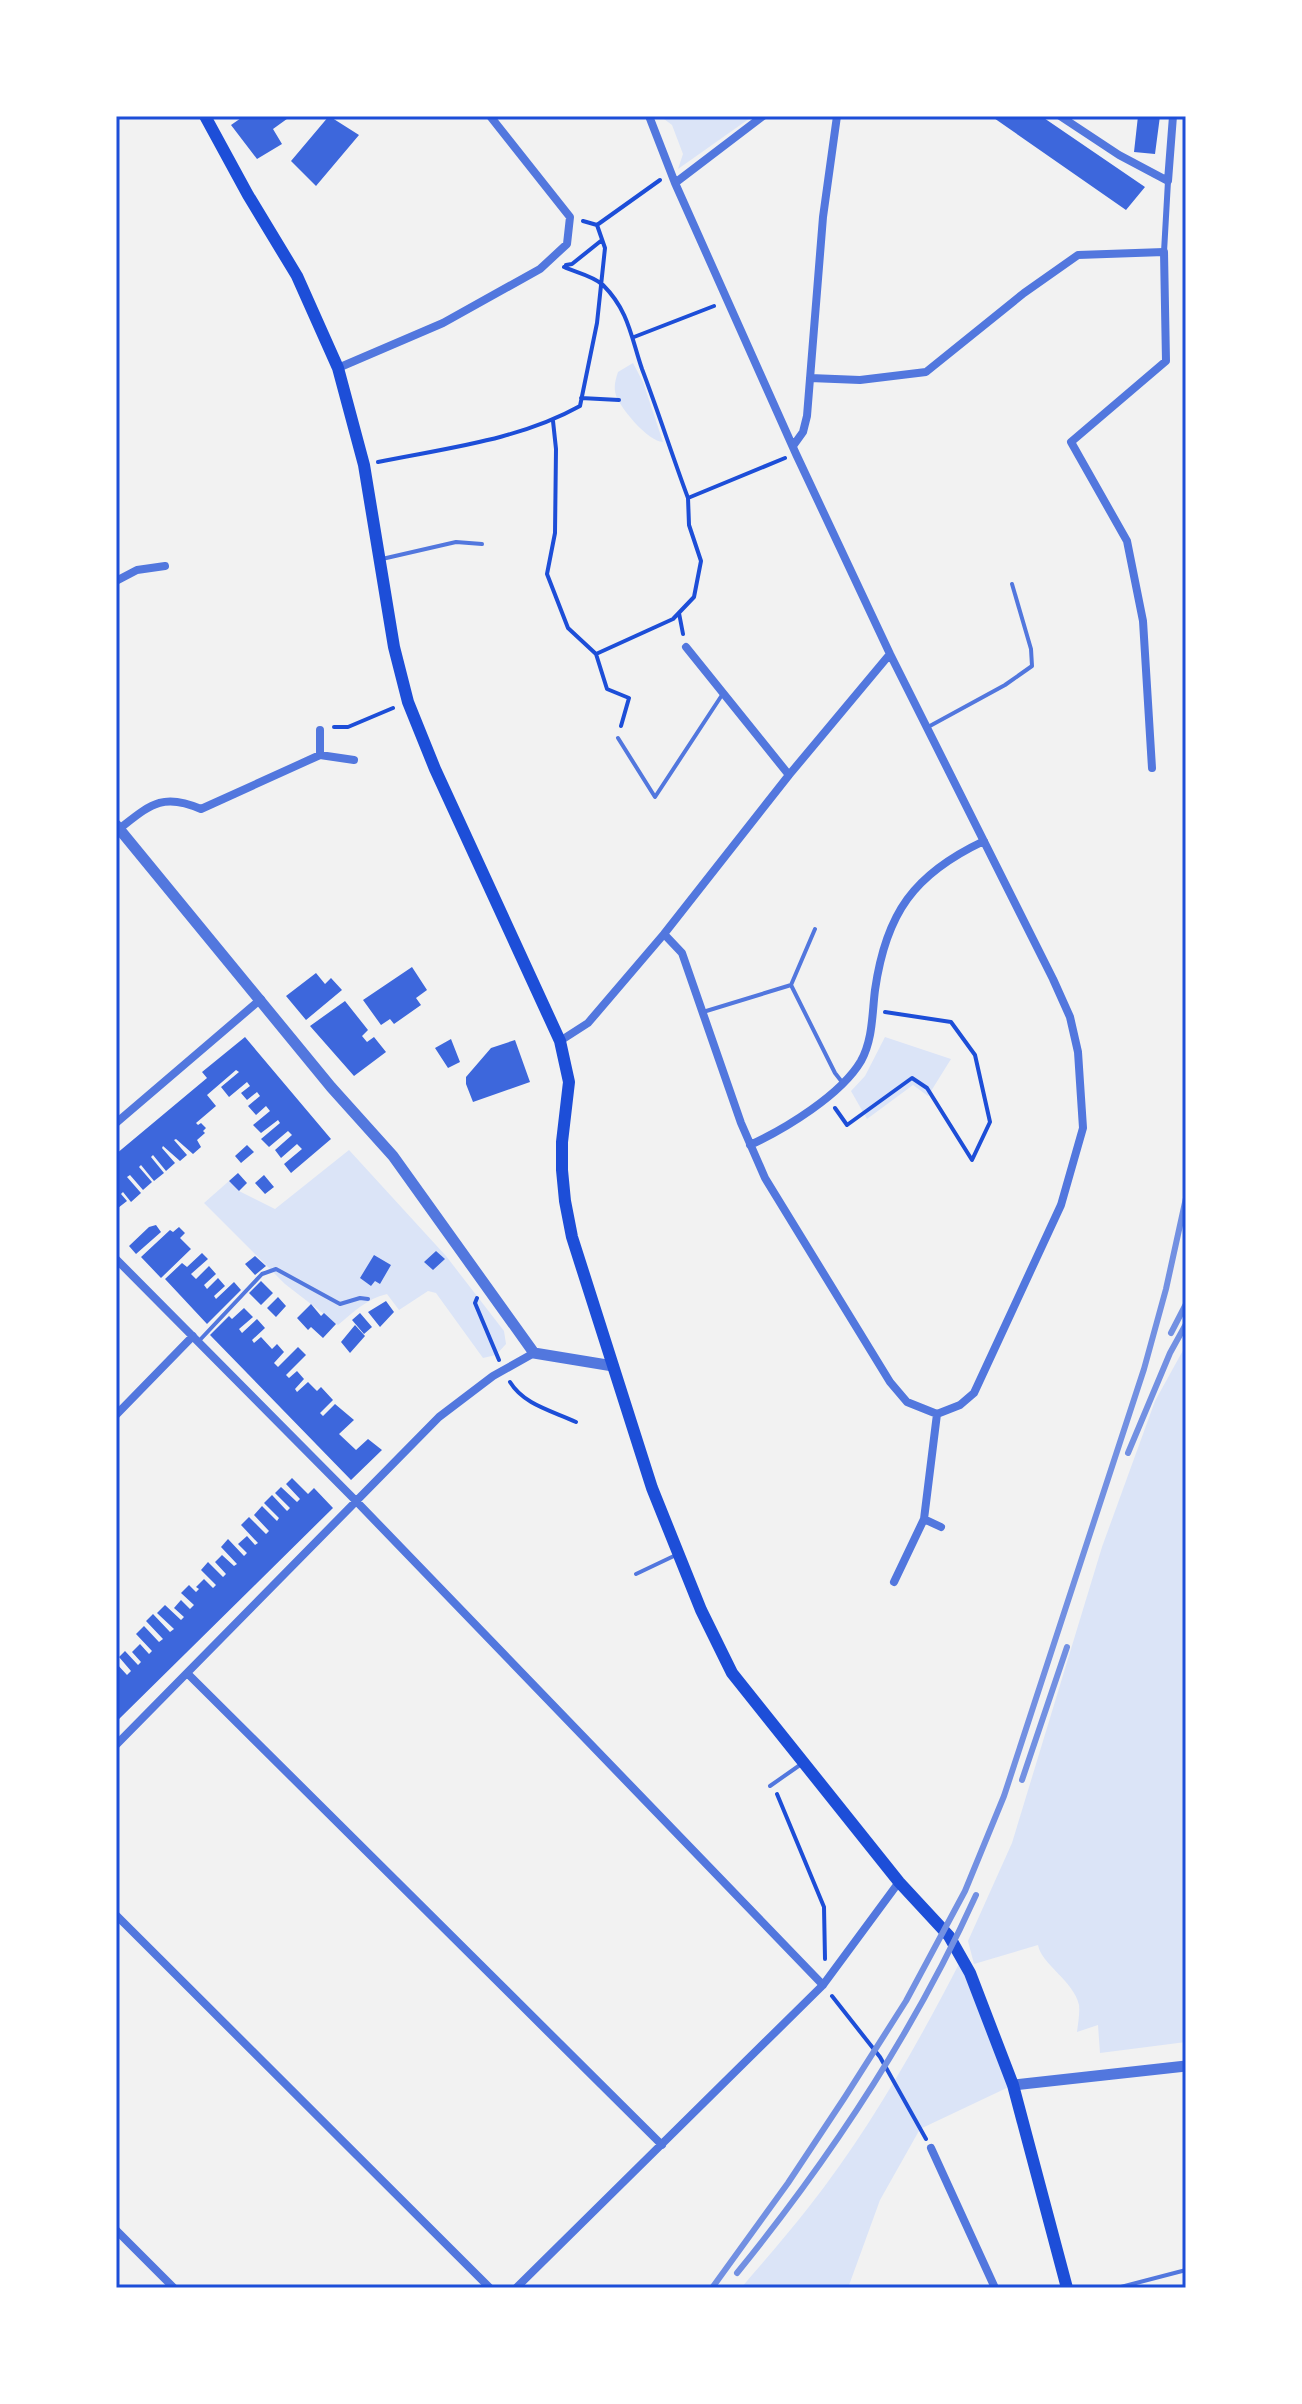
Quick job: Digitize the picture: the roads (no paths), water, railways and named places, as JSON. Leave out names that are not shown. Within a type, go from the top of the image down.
[{"type":"main road","points":[[205,116],[297,276],[338,368],[364,465],[394,647],[408,702],[435,769],[560,1041],[569,1082],[562,1142],[565,1201],[572,1237],[652,1488],[678,1554],[732,1673],[899,1882],[949,1936],[966,1966],[1013,2085],[1067,2288]]},
{"type":"street","points":[[338,368],[443,323],[540,269],[567,244],[570,217],[490,116]]},
{"type":"street","points":[[649,116],[675,183],[794,450],[926,728],[1070,1017],[1078,1052],[1083,1128],[1061,1205],[974,1393],[960,1405],[937,1414],[907,1402],[890,1382],[765,1178],[750,1145],[682,953],[664,934]]},
{"type":"street","points":[[675,183],[763,116]]},
{"type":"street","points":[[794,450],[803,432],[810,378],[823,217],[837,116]]},
{"type":"street","points":[[1060,116],[1119,155],[1168,181]]},
{"type":"street","points":[[1152,768],[1143,621],[1127,541],[1071,442],[1166,361],[1164,252],[1173,116]]},
{"type":"street","points":[[810,378],[860,380],[926,372],[1024,293],[1078,255],[1164,252]]},
{"type":"street","points":[[116,581],[137,570],[165,566]]},
{"type":"street","points":[[686,647],[789,775]]},
{"type":"street","points":[[560,1041],[588,1023],[664,934],[789,775],[890,654]]},
{"type":"street","points":[[320,730],[320,755]]},
{"type":"street","points":[[354,760],[320,755],[201,809],[183,801],[166,800],[152,804],[118,827],[331,1087],[393,1156],[534,1353]]},
{"type":"street","points":[[750,1145],[826,1097],[859,1064],[867,1048],[881,958],[901,908],[917,887],[942,864],[984,841]]},
{"type":"street","points":[[116,1123],[261,999]]},
{"type":"street","points":[[116,1259],[357,1502],[823,1985]]},
{"type":"street","points":[[116,1415],[195,1339]]},
{"type":"street","points":[[116,1745],[439,1417],[465,1396],[534,1353],[613,1366]]},
{"type":"street","points":[[894,1582],[924,1519],[937,1414]]},
{"type":"street","points":[[924,1519],[941,1527]]},
{"type":"street","points":[[188,1674],[662,2145]]},
{"type":"street","points":[[516,2288],[823,1985],[899,1882]]},
{"type":"street","points":[[116,1915],[490,2288]]},
{"type":"street","points":[[1013,2085],[1186,2066]]},
{"type":"street","points":[[931,2148],[995,2288]]},
{"type":"street","points":[[116,2230],[174,2288]]},
{"type":"lane","points":[[379,559],[456,542],[482,544]]},
{"type":"lane","points":[[926,728],[1005,685],[1032,666],[1031,649],[1012,584]]},
{"type":"lane","points":[[618,738],[655,797],[722,695]]},
{"type":"lane","points":[[703,1012],[791,985],[815,929]]},
{"type":"lane","points":[[791,985],[842,1082]]},
{"type":"lane","points":[[195,1339],[262,1274],[276,1269],[340,1304],[368,1299]]},
{"type":"lane","points":[[636,1574],[678,1554]]},
{"type":"lane","points":[[770,1786],[802,1763]]},
{"type":"lane","points":[[1117,2288],[1186,2270]]},
{"type":"railway","points":[[712,2288],[845,2097],[906,2001],[965,1891],[1004,1796],[1144,1369],[1186,1198]]},
{"type":"railway","points":[[1171,1333],[1186,1304]]},
{"type":"railway","points":[[1128,1453],[1170,1353],[1186,1324]]},
{"type":"railway","points":[[1022,1780],[1067,1647]]},
{"type":"railway","points":[[737,2273],[806,2184],[869,2092],[926,1995],[976,1895]]}]
